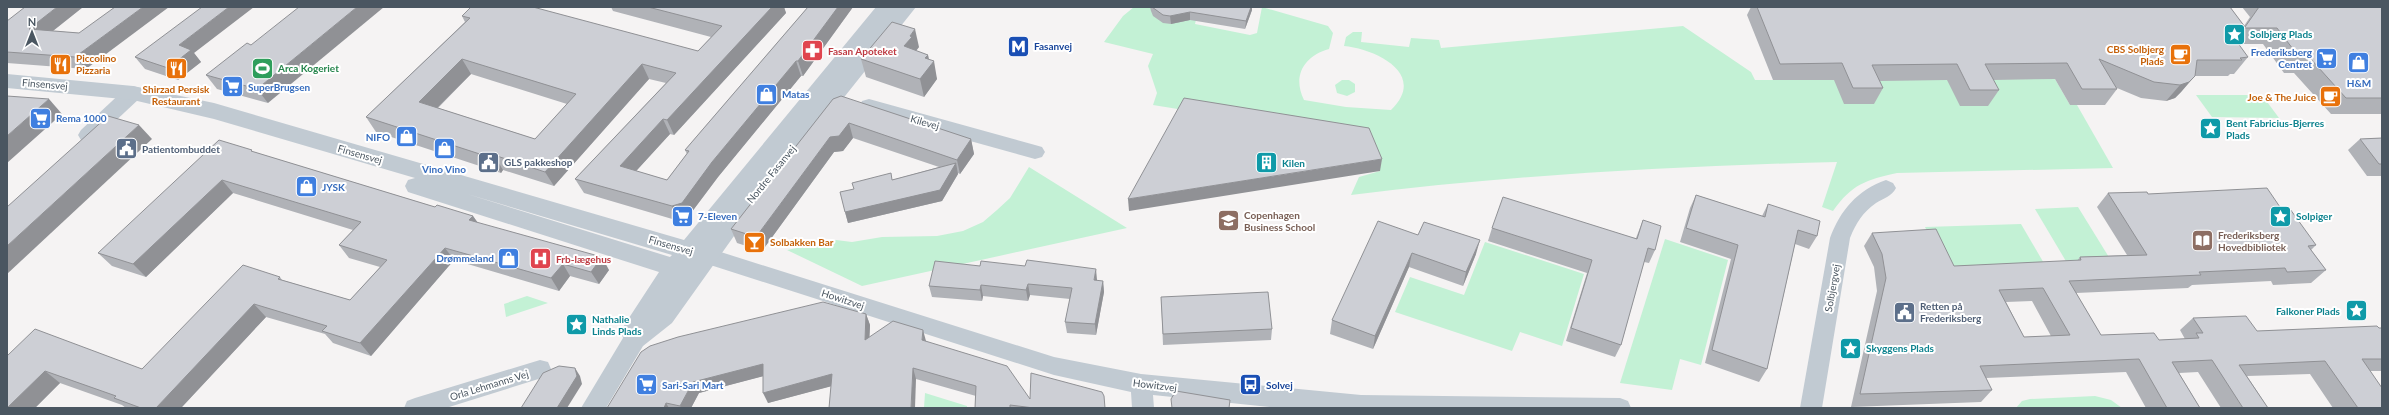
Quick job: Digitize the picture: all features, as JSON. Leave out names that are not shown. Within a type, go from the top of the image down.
[{"type":"street","name":"Nordre Fasanvej","points":[[593,408],[635,339],[633,331],[642,314],[692,262],[825,93],[887,7]]},
{"type":"street","name":"Nordre Fasanvej","points":[[825,93],[906,7]]},
{"type":"street","name":"Finsensvej","points":[[7,81],[127,99],[182,111],[214,111],[322,150],[692,262]]},
{"type":"street","name":"Kilevej","points":[[825,93],[1035,152]]},
{"type":"street","name":"Finsensvej","points":[[7,96],[127,99]]},
{"type":"street","points":[[74,148],[127,99]]},
{"type":"street","name":"Solbjergvej","points":[[1811,408],[1840,238],[1846,221],[1853,211],[1868,197],[1886,188]]},
{"type":"street","name":"Howitzvej","points":[[692,262],[808,287],[950,334],[1054,366],[1094,376],[1141,384],[1361,406],[1620,408]]},
{"type":"street","name":"Orla Lehmanns Vej","points":[[415,408],[540,369]]},
{"type":"street","points":[[1141,384],[1143,408]]},
{"type":"green space","points":[[1134,7],[1199,7],[1195,24],[1250,35],[1257,33],[1262,7],[1328,26],[1333,33],[1329,49],[1320,52],[1307,62],[1300,75],[1299,83],[1304,100],[1346,107],[1391,110],[1401,97],[1404,85],[1401,75],[1383,58],[1357,48],[1344,46],[1346,37],[1353,32],[1362,32],[1361,42],[1409,47],[1411,38],[1439,40],[1441,48],[1683,26],[1751,72],[1755,80],[2055,79],[2070,105],[2077,105],[2113,168],[1897,173],[1860,184],[1840,202],[1833,211],[1822,207],[1837,162],[1593,172],[1472,182],[1351,195],[1359,177],[1380,171],[1368,140],[1153,105],[1157,93],[1148,66],[1153,54],[1104,42],[1123,16]]},
{"type":"green space","points":[[1342,80],[1349,80],[1355,84],[1355,92],[1347,96],[1337,93],[1335,85]]},
{"type":"green space","points":[[2196,95],[2262,95],[2279,118],[2212,117]]},
{"type":"green space","points":[[1029,167],[1127,228],[862,286],[787,250],[836,240],[852,242],[882,237],[937,236],[963,231],[983,222],[1010,198]]},
{"type":"green space","points":[[2078,207],[2115,267],[2070,268],[2035,209]]},
{"type":"green space","points":[[2021,224],[2045,265],[1946,269],[1925,227]]},
{"type":"green space","points":[[1665,239],[1728,260],[1701,365],[1680,359],[1672,390],[1620,383]]},
{"type":"green space","points":[[1485,242],[1584,274],[1562,346],[1520,332],[1512,351],[1395,312],[1410,277],[1464,295]]},
{"type":"green space","points":[[527,296],[548,303],[506,317],[504,304]]},
{"type":"green space","points":[[925,393],[967,406],[967,408],[924,408]]},
{"type":"green space","points":[[2095,396],[2111,400],[2122,408],[2016,408],[2022,401],[2030,399]]},
{"type":"building","points":[[25,7],[57,7],[29,29],[79,33],[115,7],[143,7],[75,57],[7,52],[7,21]]},
{"type":"building","points":[[202,7],[229,7],[179,45],[191,50],[168,68],[135,57]]},
{"type":"building","points":[[299,7],[357,7],[257,89],[206,75],[247,43],[251,45]]},
{"type":"building","points":[[471,7],[533,7],[698,51],[722,26],[648,7],[772,7],[667,120],[663,119],[620,166],[667,180],[689,151],[685,150],[808,7],[838,7],[798,61],[796,61],[712,162],[682,203],[672,206],[575,179],[676,73],[642,64],[545,172],[494,155],[492,158],[366,117],[470,18],[462,16]],"holes":[[[462,59],[576,94],[535,139],[419,102]]]},
{"type":"building","points":[[1152,7],[1251,7],[1246,21],[1190,12],[1170,16],[1163,15]]},
{"type":"building","points":[[1757,7],[2230,7],[2245,27],[2259,7],[2382,7],[2382,98],[2346,98],[2309,57],[2299,57],[2277,28],[2227,28],[2248,57],[2240,58],[2242,60],[2197,60],[2195,76],[2189,82],[2180,85],[2154,82],[2099,59],[2117,89],[2082,89],[2067,63],[1985,64],[1999,90],[1970,90],[1957,64],[1872,65],[1883,88],[1853,88],[1842,63],[1780,64]]},
{"type":"building","points":[[892,22],[915,29],[910,36],[912,37],[904,46],[928,55],[925,58],[934,61],[920,79],[861,59]]},
{"type":"building","points":[[7,96],[49,99],[7,136]]},
{"type":"building","points":[[841,96],[971,139],[957,160],[849,123],[839,136],[830,137],[756,237],[731,229],[833,99]]},
{"type":"building","name":"Kilen","points":[[1184,98],[1369,128],[1382,159],[1128,199]]},
{"type":"building","points":[[108,116],[139,125],[7,246],[7,207]]},
{"type":"building","points":[[2382,138],[2382,164],[2379,164],[2360,139]]},
{"type":"building","points":[[219,140],[435,207],[437,205],[473,216],[469,220],[602,257],[591,272],[563,264],[551,278],[445,248],[360,343],[322,331],[327,326],[254,304],[156,408],[141,408],[114,398],[116,396],[45,371],[7,408],[7,356],[35,329],[142,369],[243,265],[280,277],[278,279],[350,300],[387,260],[339,245],[361,222],[222,180],[133,264],[98,253]]},
{"type":"building","points":[[956,163],[940,190],[845,212],[840,192],[854,189],[852,183],[891,173],[892,180]]},
{"type":"building","points":[[2267,188],[2282,210],[2290,209],[2316,245],[2308,246],[2326,270],[2287,272],[2285,268],[2199,272],[2201,275],[2069,281],[2101,335],[2154,333],[2159,340],[2199,338],[2196,333],[2203,333],[2193,318],[2246,316],[2257,331],[2377,326],[2382,328],[2382,359],[2362,359],[2382,388],[2382,408],[2358,408],[2325,361],[2239,365],[2268,408],[2243,408],[2212,360],[2172,362],[2200,408],[2167,408],[2139,359],[1980,366],[1992,390],[1860,394],[1886,278],[1882,254],[1872,233],[1936,229],[1954,266],[2081,260],[2080,257],[2147,255],[2108,193],[2147,192],[2148,194]],"holes":[[[2043,288],[2070,335],[2024,337],[1999,290]]]},
{"type":"building","points":[[1696,195],[1765,217],[1768,204],[1820,221],[1817,236],[1798,230],[1767,369],[1712,350],[1738,245],[1686,228]]},
{"type":"building","points":[[1503,197],[1637,239],[1643,220],[1661,226],[1655,250],[1648,248],[1621,345],[1571,328],[1592,260],[1492,228]]},
{"type":"building","points":[[1378,221],[1418,235],[1424,222],[1480,240],[1466,272],[1412,253],[1375,336],[1332,320]]},
{"type":"building","points":[[1027,260],[1096,269],[1094,280],[1103,281],[1095,324],[1065,322],[1072,288],[1028,284],[1026,290],[981,285],[980,290],[929,286],[935,261],[980,266],[981,261],[1025,266]]},
{"type":"building","points":[[1268,292],[1272,329],[1163,334],[1161,297]]},
{"type":"building","points":[[823,302],[866,314],[865,340],[893,321],[923,330],[922,340],[1007,366],[1030,399],[1031,373],[1102,392],[1104,396],[1105,408],[1034,408],[1010,405],[1010,408],[975,408],[976,386],[913,368],[911,408],[829,408],[832,374],[763,393],[763,364],[693,382],[680,406],[666,403],[664,408],[607,408],[641,352],[650,346],[678,337]]},
{"type":"building","points":[[559,366],[575,368],[577,376],[557,408],[521,408],[543,373]]},
{"type":"building","points":[[1176,391],[1230,400],[1229,408],[1172,408],[1171,399]]},
{"type":"place","name":"Solbjerg Plads","points":[[2235,34]]},
{"type":"place","name":"Fasanvej","points":[[1019,46]]},
{"type":"place","name":"Fasan Apoteket","points":[[813,51]]},
{"type":"place","name":"CBS Solbjerg Plads","points":[[2180,55]]},
{"type":"place","name":"Frederiksberg Centret","points":[[2327,58]]},
{"type":"place","name":"H&M","points":[[2359,63]]},
{"type":"place","name":"Piccolino Pizzaria","points":[[60,64]]},
{"type":"place","name":"Arca Kogeriet","points":[[263,68]]},
{"type":"place","name":"Shirzad Persisk Restaurant","points":[[176,69]]},
{"type":"place","name":"SuperBrugsen","points":[[233,87]]},
{"type":"place","name":"Matas","points":[[767,94]]},
{"type":"place","name":"Joe & The Juice","points":[[2331,97]]},
{"type":"place","name":"Rema 1000","points":[[40,118]]},
{"type":"place","name":"Bent Fabricius-Bjerres Plads","points":[[2211,129]]},
{"type":"place","name":"NIFO","points":[[406,137]]},
{"type":"place","name":"Patientombuddet","points":[[126,149]]},
{"type":"place","name":"Vino Vino","points":[[444,149]]},
{"type":"place","name":"GLS pakkeshop","points":[[489,162]]},
{"type":"place","name":"Kilen","points":[[1266,163]]},
{"type":"place","name":"JYSK","points":[[306,187]]},
{"type":"place","name":"7-Eleven","points":[[682,216]]},
{"type":"place","name":"Solpiger","points":[[2281,216]]},
{"type":"place","name":"Copenhagen Business School","points":[[1228,221]]},
{"type":"place","name":"Frederiksberg Hovedbibliotek","points":[[2203,241]]},
{"type":"place","name":"Solbakken Bar","points":[[755,242]]},
{"type":"place","name":"Drømmeland","points":[[509,258]]},
{"type":"place","name":"Frb-lægehus","points":[[540,259]]},
{"type":"place","name":"Falkoner Plads","points":[[2356,311]]},
{"type":"place","name":"Retten på Frederiksberg","points":[[1905,312]]},
{"type":"place","name":"Nathalie Linds Plads","points":[[577,325]]},
{"type":"place","name":"Skyggens Plads","points":[[1850,348]]},
{"type":"place","name":"Sari-Sari Mart","points":[[646,385]]},
{"type":"place","name":"Solvej","points":[[1251,385]]}]
